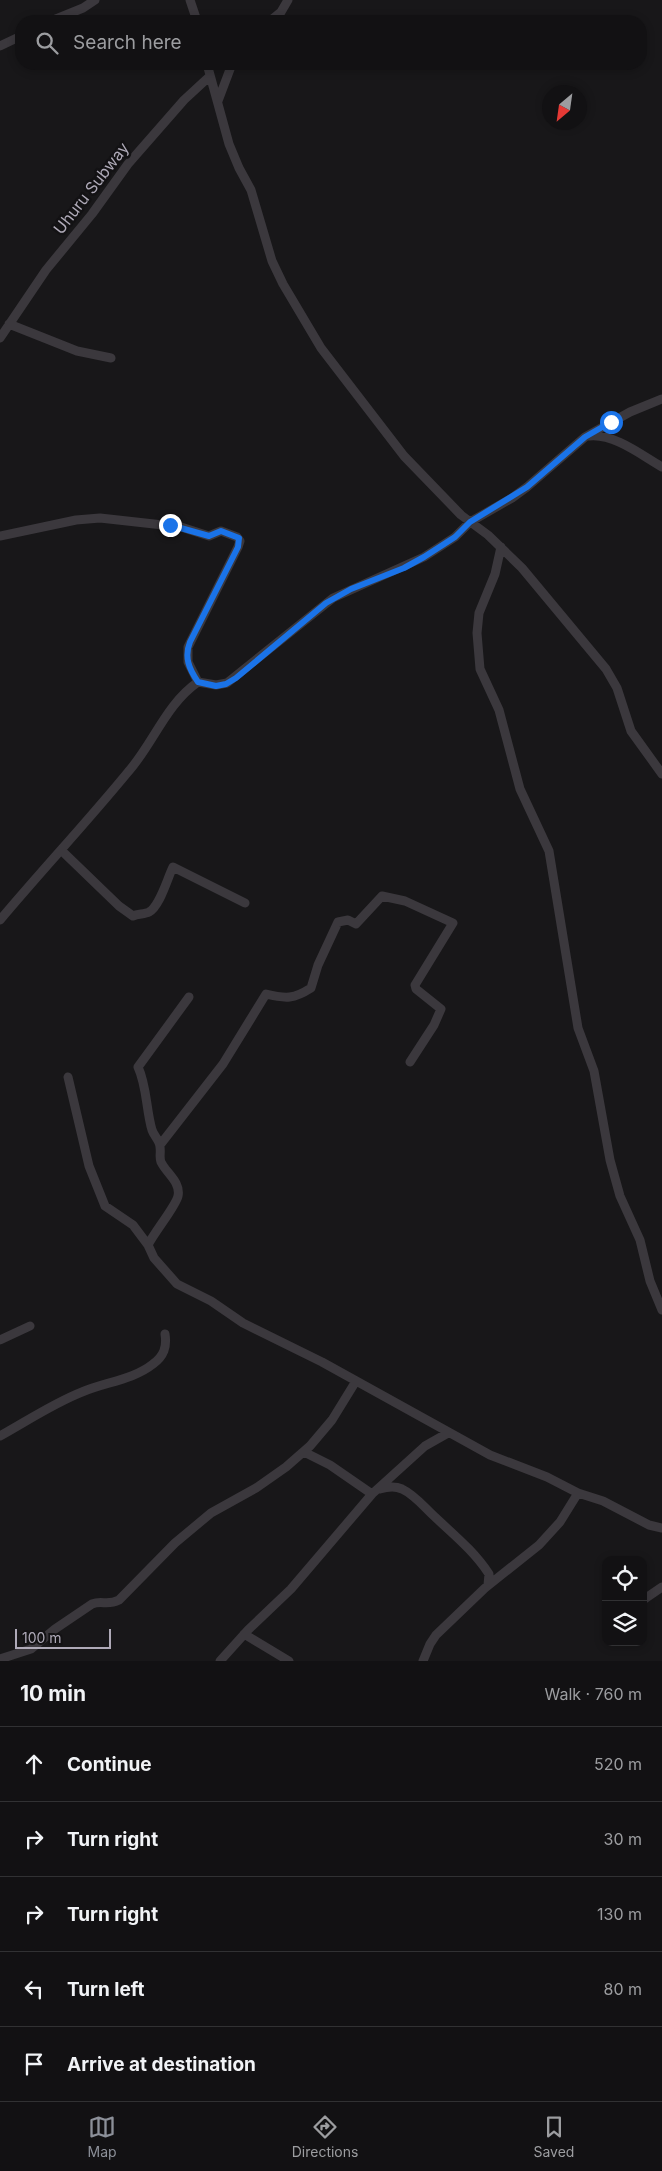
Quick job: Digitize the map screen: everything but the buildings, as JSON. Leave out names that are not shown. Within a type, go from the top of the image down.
[{"type":"street","points":[[66,15],[83,8],[95,0]]},
{"type":"street","points":[[190,0],[195,15]]},
{"type":"street","points":[[277,15],[288,0]]},
{"type":"street","points":[[0,46],[15,39]]},
{"type":"street","points":[[209,70],[229,144],[251,190],[270,256],[278,275],[328,359],[404,456],[470,522],[501,547],[532,580],[609,673],[617,688],[631,731],[662,774]]},
{"type":"street","points":[[218,101],[230,70]]},
{"type":"street","name":"Uhuru Subway","points":[[0,338],[46,270],[92,214],[139,150],[200,84],[210,76]]},
{"type":"street","points":[[9,324],[77,350],[111,358]]},
{"type":"street","points":[[198,682],[216,686],[226,684],[333,598],[404,568],[424,557],[455,537],[470,522],[527,487],[585,437],[630,412],[662,399]]},
{"type":"street","points":[[585,437],[600,435],[608,438],[662,467]]},
{"type":"street","points":[[0,536],[76,520],[100,518],[181,527],[209,536],[221,531],[239,538],[238,547],[188,647],[188,662],[198,682]]},
{"type":"street","points":[[501,547],[495,574],[479,613],[477,633],[480,669],[501,717],[520,790],[549,851],[578,1028],[594,1071],[610,1160],[620,1196],[640,1240],[650,1281],[662,1310]]},
{"type":"street","points":[[0,920],[130,771],[172,708],[198,682]]},
{"type":"street","points":[[61,850],[119,906],[133,916],[149,912],[161,897],[164,885],[173,867],[245,904]]},
{"type":"street","points":[[160,1145],[223,1064],[266,994],[280,998],[297,997],[311,988],[318,964],[338,922],[348,920],[356,924],[382,896],[405,901],[453,923],[415,985],[416,989],[441,1009],[434,1026],[410,1062]]},
{"type":"street","points":[[148,1245],[179,1194],[176,1183],[161,1162],[160,1145],[154,1135],[147,1113],[138,1065],[189,997]]},
{"type":"street","points":[[68,1077],[89,1166],[105,1206],[133,1225],[172,1280],[184,1289],[211,1301],[253,1328],[356,1381],[490,1455],[547,1477],[578,1493],[603,1501],[648,1525],[662,1528]]},
{"type":"street","points":[[0,1340],[30,1326]]},
{"type":"street","points":[[0,1436],[78,1393],[128,1377],[152,1365],[162,1356],[165,1349],[165,1334]]},
{"type":"street","points":[[0,1659],[31,1649],[55,1629],[96,1602],[111,1604],[119,1600],[175,1543],[211,1513],[256,1488],[304,1452],[332,1420],[356,1381]]},
{"type":"street","points":[[220,1661],[244,1634],[291,1589],[374,1492],[425,1446],[448,1433]]},
{"type":"street","points":[[304,1452],[330,1465],[374,1492],[394,1487],[402,1489],[413,1496],[460,1539],[480,1561],[489,1574],[488,1586]]},
{"type":"street","points":[[423,1661],[432,1640],[488,1586],[516,1566],[550,1535],[578,1493]]},
{"type":"street","points":[[647,1597],[662,1587]]},
{"type":"street","points":[[244,1634],[289,1661]]},
{"type":"route","points":[[170,525],[209,536],[221,531],[239,538],[240,541],[203,620],[190,642],[187,652],[190,670],[198,682],[216,686],[222,685],[236,678],[326,603],[338,595],[386,576],[424,557],[455,537],[470,522],[512,498],[585,437],[611,422]]}]
